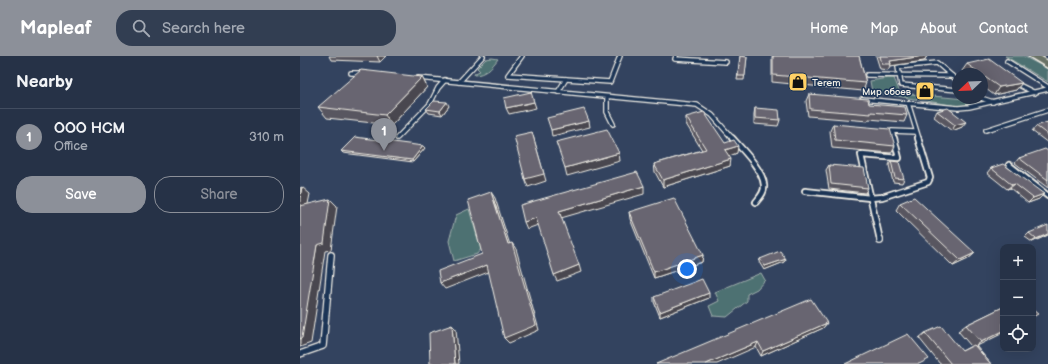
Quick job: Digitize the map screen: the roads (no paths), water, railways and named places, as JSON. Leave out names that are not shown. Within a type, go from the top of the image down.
[{"type":"main road","points":[[1033,56],[1048,64]]},
{"type":"lane","points":[[459,82],[482,56]]},
{"type":"lane","points":[[522,56],[508,75],[610,82],[620,56]]},
{"type":"lane","points":[[676,56],[675,59],[726,62]]},
{"type":"lane","points":[[1007,61],[1047,90]]},
{"type":"lane","points":[[952,76],[937,63],[898,68],[898,76],[901,84],[952,89]]},
{"type":"lane","points":[[351,74],[370,73]]},
{"type":"lane","points":[[867,75],[952,76]]},
{"type":"lane","points":[[415,78],[690,104],[703,108],[712,115],[759,170],[764,184],[764,190],[756,202]]},
{"type":"lane","points":[[558,92],[566,79]]},
{"type":"lane","points":[[397,138],[430,104],[438,88],[445,80]]},
{"type":"lane","points":[[1012,81],[1035,92]]},
{"type":"lane","points":[[1018,85],[1025,95]]},
{"type":"lane","points":[[853,98],[958,108],[979,106],[1047,90]]},
{"type":"lane","points":[[607,97],[607,112],[614,124]]},
{"type":"lane","points":[[988,100],[995,102]]},
{"type":"lane","points":[[805,191],[870,198],[882,197],[928,182],[930,178],[908,103]]},
{"type":"lane","points":[[986,130],[1048,110]]},
{"type":"lane","points":[[880,241],[861,155],[899,158],[892,131],[916,132]]},
{"type":"lane","points":[[1009,165],[1048,196]]},
{"type":"lane","points":[[300,354],[323,346],[331,255]]},
{"type":"place","name":"Terem","points":[[798,82]]},
{"type":"place","name":"Мир обоев","points":[[925,91]]},
{"type":"place","name":"ООО НСМ","points":[[384,151]]}]
